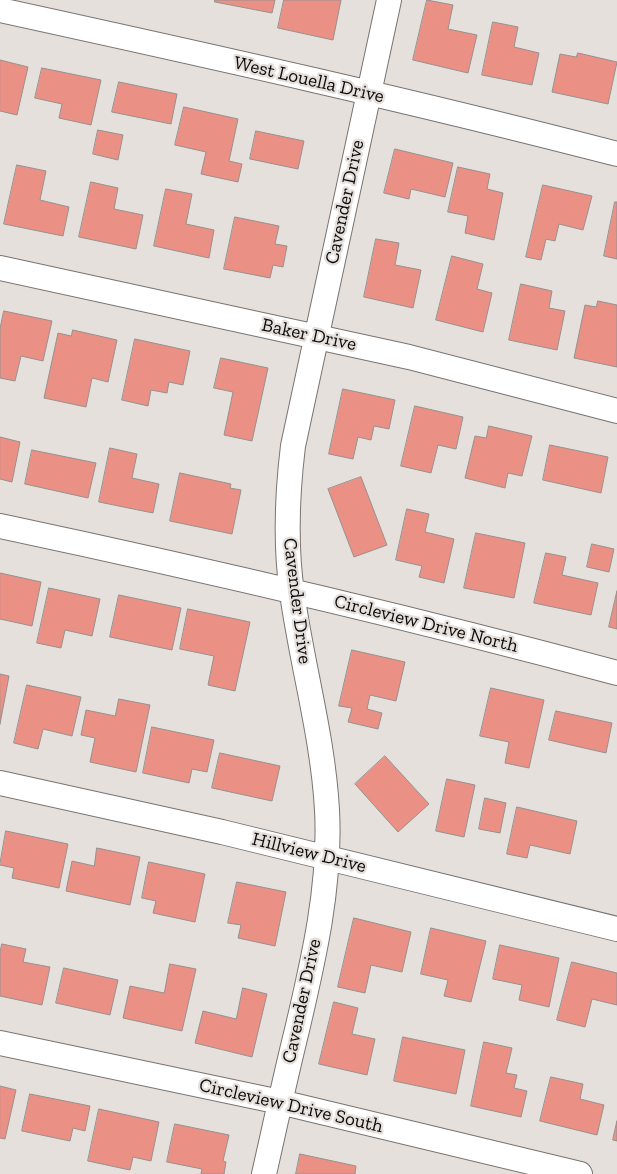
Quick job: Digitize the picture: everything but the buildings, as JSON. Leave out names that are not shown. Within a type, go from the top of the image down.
[{"type":"street","name":"Cavender Drive","points":[[264,1174],[312,967],[325,882],[326,857],[327,810],[321,761],[292,592],[288,546],[288,482],[293,446],[388,0]]},
{"type":"street","name":"West Louella Drive","points":[[0,10],[368,93],[617,154]]},
{"type":"street","name":"Baker Drive","points":[[0,268],[409,357],[617,411]]},
{"type":"street","name":"Circleview Drive North","points":[[0,526],[292,592],[497,641],[617,673]]},
{"type":"street","name":"Hillview Drive","points":[[0,783],[222,832],[617,929]]},
{"type":"street","name":"Circleview Drive South","points":[[0,1043],[280,1102],[580,1174]]}]
